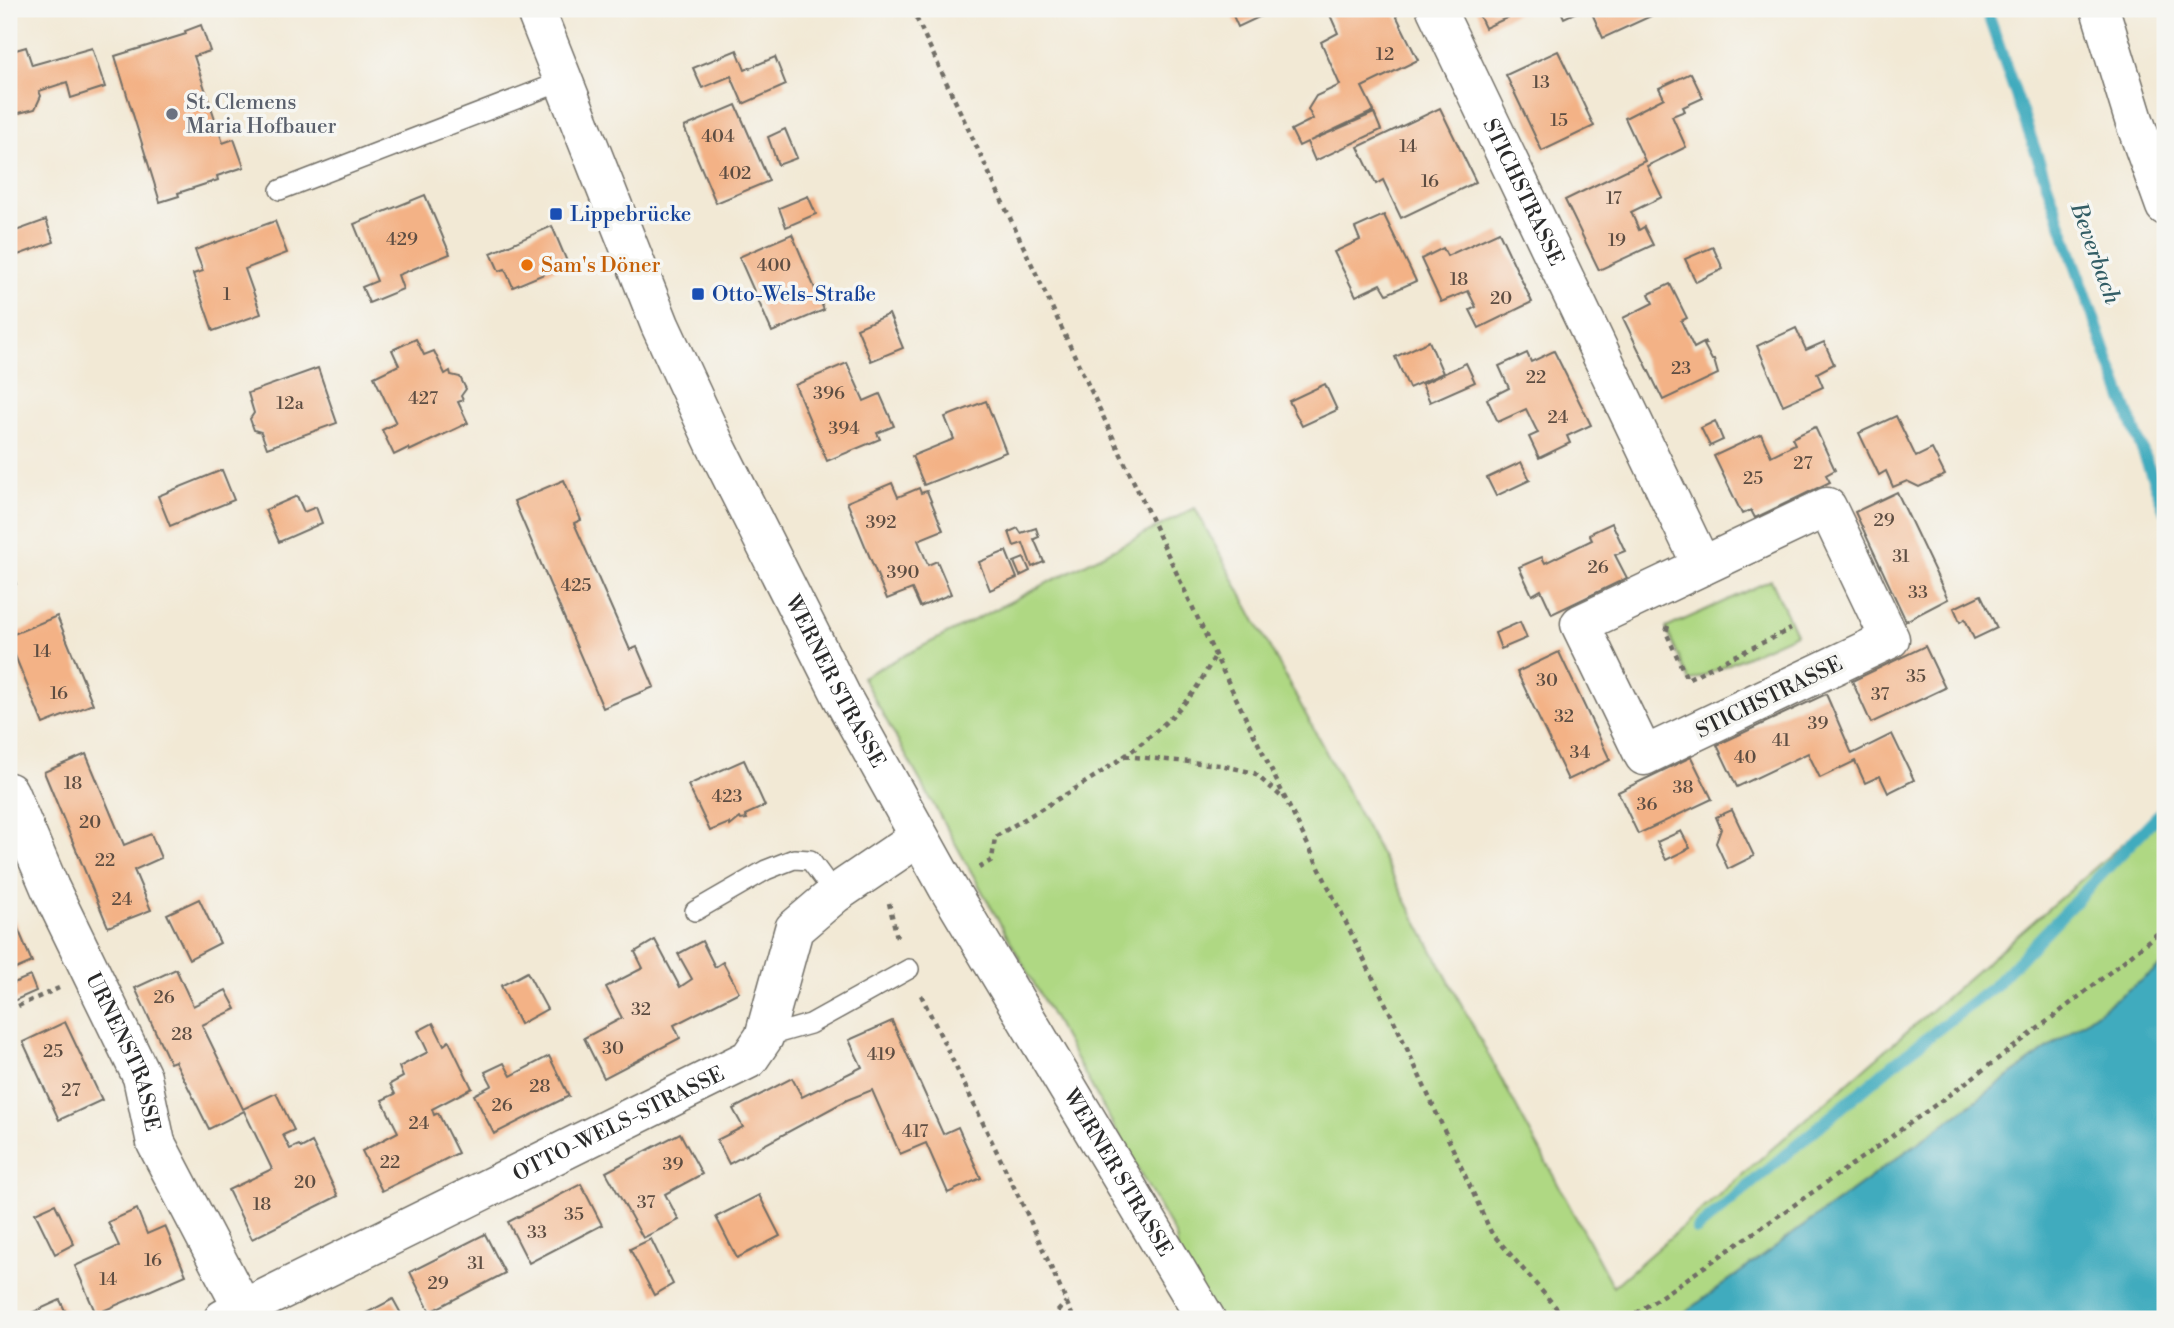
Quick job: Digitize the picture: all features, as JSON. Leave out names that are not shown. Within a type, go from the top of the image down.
[{"type":"street","name":"WERNER STRASSE","points":[[535,9],[660,325],[715,444],[843,699],[948,888],[1206,1319]]},
{"type":"street","name":"STICHSTRASSE","points":[[1436,9],[1691,572]]},
{"type":"street","points":[[2100,9],[2134,120],[2165,206]]},
{"type":"street","name":"STICHSTRASSE","points":[[1827,506],[1891,639],[1644,756],[1580,624],[1691,572],[1827,506]]},
{"type":"street","name":"URNENSTRASSE","points":[[9,793],[50,888],[142,1077],[156,1143],[238,1316]]},
{"type":"street","name":"OTTO-WELS-STRASSE","points":[[238,1316],[749,1059],[765,1037],[794,929],[835,894],[919,837]]},
{"type":"lane","points":[[280,190],[563,81]]},
{"type":"lane","points":[[695,911],[766,870],[794,859],[810,860],[835,894]]},
{"type":"lane","points":[[765,1037],[810,1024],[909,969]]},
{"type":"path","points":[[912,9],[1215,655],[1397,1027],[1491,1232],[1566,1319]]},
{"type":"path","points":[[1691,572],[1666,632],[1687,679],[1791,629]]},
{"type":"path","points":[[948,888],[992,860],[995,837],[1124,756],[1155,731],[1187,700],[1215,655]]},
{"type":"path","points":[[1124,756],[1221,765],[1254,773],[1287,801]]},
{"type":"path","points":[[887,894],[894,934],[909,969],[1028,1216],[1074,1319]]},
{"type":"path","points":[[1628,1319],[1882,1146],[2102,980],[2165,927]]},
{"type":"path","points":[[9,1010],[91,974]]},
{"type":"path","points":[[1051,1319],[1066,1302]]},
{"type":"green space","points":[[1195,508],[1613,1287],[2165,807],[2165,963],[1676,1319],[1187,1319],[1176,1237],[862,677]]},
{"type":"green space","points":[[1771,580],[1796,634],[1690,682],[1666,628]]},
{"type":"water","points":[[2165,963],[2165,1317],[1676,1319]]},
{"type":"building","points":[[1230,9],[1276,9],[1238,27]]},
{"type":"building","points":[[1342,9],[1393,9],[1418,60],[1362,87],[1374,111],[1310,141],[1374,113],[1381,130],[1315,161],[1307,142],[1299,146],[1291,130],[1313,119],[1308,109],[1316,96],[1340,85],[1321,42],[1338,33],[1330,15]]},
{"type":"building","points":[[1476,9],[1526,9],[1485,28]]},
{"type":"building","points":[[1560,9],[1583,9],[1564,18]]},
{"type":"building","points":[[1590,9],[1648,9],[1651,16],[1603,38]]},
{"type":"building","points":[[2155,9],[2165,9],[2165,13],[2157,15]]},
{"type":"building","name":"St. Clemens Maria Hofbauer","points":[[201,25],[210,51],[194,56],[223,143],[234,139],[244,167],[160,202],[115,56],[186,34],[185,31]]},
{"type":"building","points":[[26,47],[32,65],[92,48],[105,87],[71,98],[67,82],[39,91],[41,96],[35,109],[15,114],[9,100],[9,52]]},
{"type":"building","points":[[737,50],[745,70],[775,57],[786,85],[743,104],[731,76],[702,88],[693,68]]},
{"type":"building","points":[[1558,51],[1594,126],[1542,151],[1506,75]]},
{"type":"building","points":[[1691,73],[1703,98],[1683,107],[1685,111],[1672,116],[1686,147],[1647,166],[1662,197],[1631,212],[1639,230],[1644,227],[1653,245],[1599,270],[1565,200],[1645,161],[1625,118],[1664,98],[1659,88]]},
{"type":"building","points":[[736,105],[769,181],[716,203],[684,127]]},
{"type":"building","points":[[1440,108],[1476,182],[1401,218],[1383,180],[1376,184],[1358,147]]},
{"type":"building","points":[[785,129],[797,158],[778,165],[768,137]]},
{"type":"building","points":[[425,195],[450,254],[398,275],[403,289],[369,303],[362,287],[377,281],[354,224]]},
{"type":"building","points":[[808,196],[816,214],[786,227],[779,208]]},
{"type":"building","points":[[1384,215],[1416,281],[1387,294],[1381,284],[1356,296],[1334,252],[1360,240],[1355,228]]},
{"type":"building","points":[[46,220],[54,242],[18,255],[10,233]]},
{"type":"building","points":[[275,221],[287,253],[245,269],[261,314],[213,331],[193,274],[203,271],[195,250]]},
{"type":"building","points":[[552,226],[568,264],[513,287],[505,269],[499,271],[491,253]]},
{"type":"building","points":[[1499,232],[1532,302],[1479,328],[1470,310],[1476,307],[1468,291],[1441,302],[1421,259],[1443,248],[1447,256]]},
{"type":"building","points":[[792,234],[824,310],[772,332],[739,257]]},
{"type":"building","points":[[1713,247],[1723,269],[1696,282],[1685,259]]},
{"type":"building","points":[[1670,284],[1687,318],[1681,321],[1694,348],[1705,342],[1718,374],[1663,400],[1623,318],[1653,303],[1649,294]]},
{"type":"building","points":[[889,314],[903,348],[871,361],[857,328]]},
{"type":"building","points":[[1796,328],[1806,350],[1824,342],[1834,364],[1817,373],[1823,387],[1783,405],[1757,346]]},
{"type":"building","points":[[416,339],[424,355],[434,351],[445,374],[450,371],[451,375],[460,377],[466,389],[461,396],[463,400],[458,402],[468,423],[409,451],[408,448],[394,455],[382,430],[396,423],[374,377],[399,365],[392,350]]},
{"type":"building","points":[[1429,341],[1443,373],[1409,388],[1395,357]]},
{"type":"building","points":[[1554,351],[1591,425],[1567,436],[1570,443],[1539,458],[1529,437],[1538,433],[1526,409],[1498,422],[1487,399],[1509,388],[1499,366],[1527,353],[1531,362]]},
{"type":"building","points":[[847,363],[864,401],[880,394],[894,426],[877,433],[880,439],[827,461],[795,385]]},
{"type":"building","points":[[1466,363],[1475,382],[1430,402],[1422,384]]},
{"type":"building","points":[[318,368],[337,423],[267,448],[261,432],[254,430],[250,419],[254,413],[248,393]]},
{"type":"building","points":[[1325,384],[1337,410],[1302,426],[1289,401]]},
{"type":"building","points":[[986,401],[1006,452],[924,485],[912,456],[954,439],[945,417]]},
{"type":"building","points":[[1896,416],[1916,457],[1932,449],[1945,475],[1919,487],[1907,481],[1893,487],[1886,471],[1879,475],[1859,433]]},
{"type":"building","points":[[1715,421],[1723,440],[1710,446],[1701,428]]},
{"type":"building","points":[[1815,427],[1835,470],[1826,475],[1830,482],[1755,518],[1751,510],[1742,514],[1714,456],[1761,434],[1771,456],[1795,444],[1792,438]]},
{"type":"building","points":[[1521,462],[1530,480],[1496,496],[1487,478]]},
{"type":"building","points":[[222,470],[234,500],[170,526],[158,496]]},
{"type":"building","points":[[564,480],[581,520],[574,523],[630,650],[637,647],[654,687],[603,708],[514,501]]},
{"type":"building","points":[[892,483],[898,497],[919,488],[921,493],[927,491],[943,530],[918,540],[928,565],[937,561],[951,594],[920,607],[912,589],[887,599],[847,502]]},
{"type":"building","points":[[1897,492],[1948,599],[1906,621],[1855,512]]},
{"type":"building","points":[[297,496],[304,512],[316,507],[322,523],[279,542],[265,510]]},
{"type":"building","points":[[1612,523],[1625,551],[1615,555],[1627,578],[1552,614],[1541,590],[1532,595],[1519,567],[1542,557],[1545,563],[1592,540],[1589,534]]},
{"type":"building","points":[[1018,528],[1021,533],[1036,528],[1039,537],[1034,539],[1044,562],[1032,567],[1023,543],[1014,546],[1009,532]]},
{"type":"building","points":[[1006,551],[1017,578],[990,590],[979,562]]},
{"type":"building","points":[[1024,558],[1030,571],[1020,576],[1014,562]]},
{"type":"building","points":[[9,565],[16,584],[9,587]]},
{"type":"building","points":[[1981,595],[1997,628],[1974,639],[1965,619],[1960,622],[1954,608]]},
{"type":"building","points":[[57,616],[93,704],[43,724],[9,636]]},
{"type":"building","points":[[1520,622],[1527,638],[1501,649],[1495,633]]},
{"type":"building","points":[[1925,646],[1945,688],[1871,723],[1852,681]]},
{"type":"building","points":[[1559,652],[1610,760],[1568,780],[1517,672]]},
{"type":"building","points":[[1826,694],[1852,754],[1892,734],[1914,780],[1888,793],[1880,776],[1865,783],[1855,761],[1820,778],[1808,753],[1737,787],[1717,745]]},
{"type":"building","points":[[86,754],[124,845],[151,834],[161,858],[134,870],[151,910],[108,927],[44,772]]},
{"type":"building","points":[[1691,757],[1712,799],[1638,834],[1618,792]]},
{"type":"building","points":[[744,760],[765,806],[745,815],[747,819],[740,818],[730,826],[729,823],[710,831],[688,785]]},
{"type":"building","points":[[1732,810],[1754,856],[1728,869],[1716,843],[1721,829],[1716,817]]},
{"type":"building","points":[[1681,831],[1690,848],[1666,860],[1657,842]]},
{"type":"building","points":[[199,899],[220,943],[189,959],[167,914]]},
{"type":"building","points":[[9,907],[32,962],[9,972]]},
{"type":"building","points":[[655,940],[680,987],[692,979],[678,954],[702,941],[715,967],[723,962],[739,992],[674,1025],[680,1038],[604,1078],[584,1038],[622,1018],[606,987],[643,968],[635,952]]},
{"type":"building","points":[[176,969],[193,1006],[226,990],[236,1009],[202,1025],[243,1109],[276,1093],[294,1130],[283,1135],[290,1149],[299,1145],[301,1148],[312,1142],[338,1196],[252,1239],[228,1190],[272,1169],[244,1111],[209,1129],[175,1061],[170,1063],[135,988]]},
{"type":"building","points":[[527,972],[547,1009],[520,1024],[501,986]]},
{"type":"building","points":[[30,976],[36,991],[9,1003],[9,985]]},
{"type":"building","points":[[892,1021],[943,1134],[958,1127],[981,1178],[948,1193],[926,1143],[900,1154],[872,1090],[847,1100],[729,1164],[717,1140],[743,1127],[733,1109],[792,1078],[802,1097],[862,1067],[849,1040]]},
{"type":"building","points":[[65,1022],[102,1100],[59,1120],[23,1042]]},
{"type":"building","points":[[433,1023],[444,1045],[449,1041],[472,1088],[432,1109],[434,1115],[438,1113],[458,1153],[382,1191],[362,1151],[398,1132],[382,1100],[395,1094],[390,1084],[403,1077],[399,1067],[428,1052],[418,1031]]},
{"type":"building","points":[[549,1056],[569,1096],[494,1134],[474,1095],[492,1085],[485,1072],[504,1063],[511,1076]]},
{"type":"building","points":[[680,1133],[702,1174],[665,1194],[679,1220],[643,1238],[606,1172]]},
{"type":"building","points":[[581,1184],[602,1225],[529,1263],[508,1222]]},
{"type":"building","points":[[759,1195],[780,1236],[737,1258],[716,1217]]},
{"type":"building","points":[[55,1204],[74,1244],[55,1254],[35,1213]]},
{"type":"building","points":[[137,1209],[147,1234],[165,1226],[186,1275],[96,1314],[75,1266],[119,1246],[108,1222]]},
{"type":"building","points":[[485,1234],[505,1273],[430,1312],[410,1272]]},
{"type":"building","points":[[651,1239],[673,1284],[654,1295],[630,1249]]},
{"type":"building","points":[[393,1299],[404,1319],[355,1319]]},
{"type":"building","points":[[60,1300],[69,1319],[18,1319]]},
{"type":"waterway","name":"Beverbach","points":[[1986,9],[2108,359],[2165,511]]},
{"type":"waterway","points":[[1697,1229],[1892,1065],[1994,986],[2162,811]]},
{"type":"place","name":"St. Clemens Maria Hofbauer","points":[[172,114]]},
{"type":"place","name":"Lippebrücke","points":[[556,214]]},
{"type":"place","name":"Sam's Döner","points":[[527,265]]},
{"type":"place","name":"Otto-Wels-Straße","points":[[698,294]]}]
